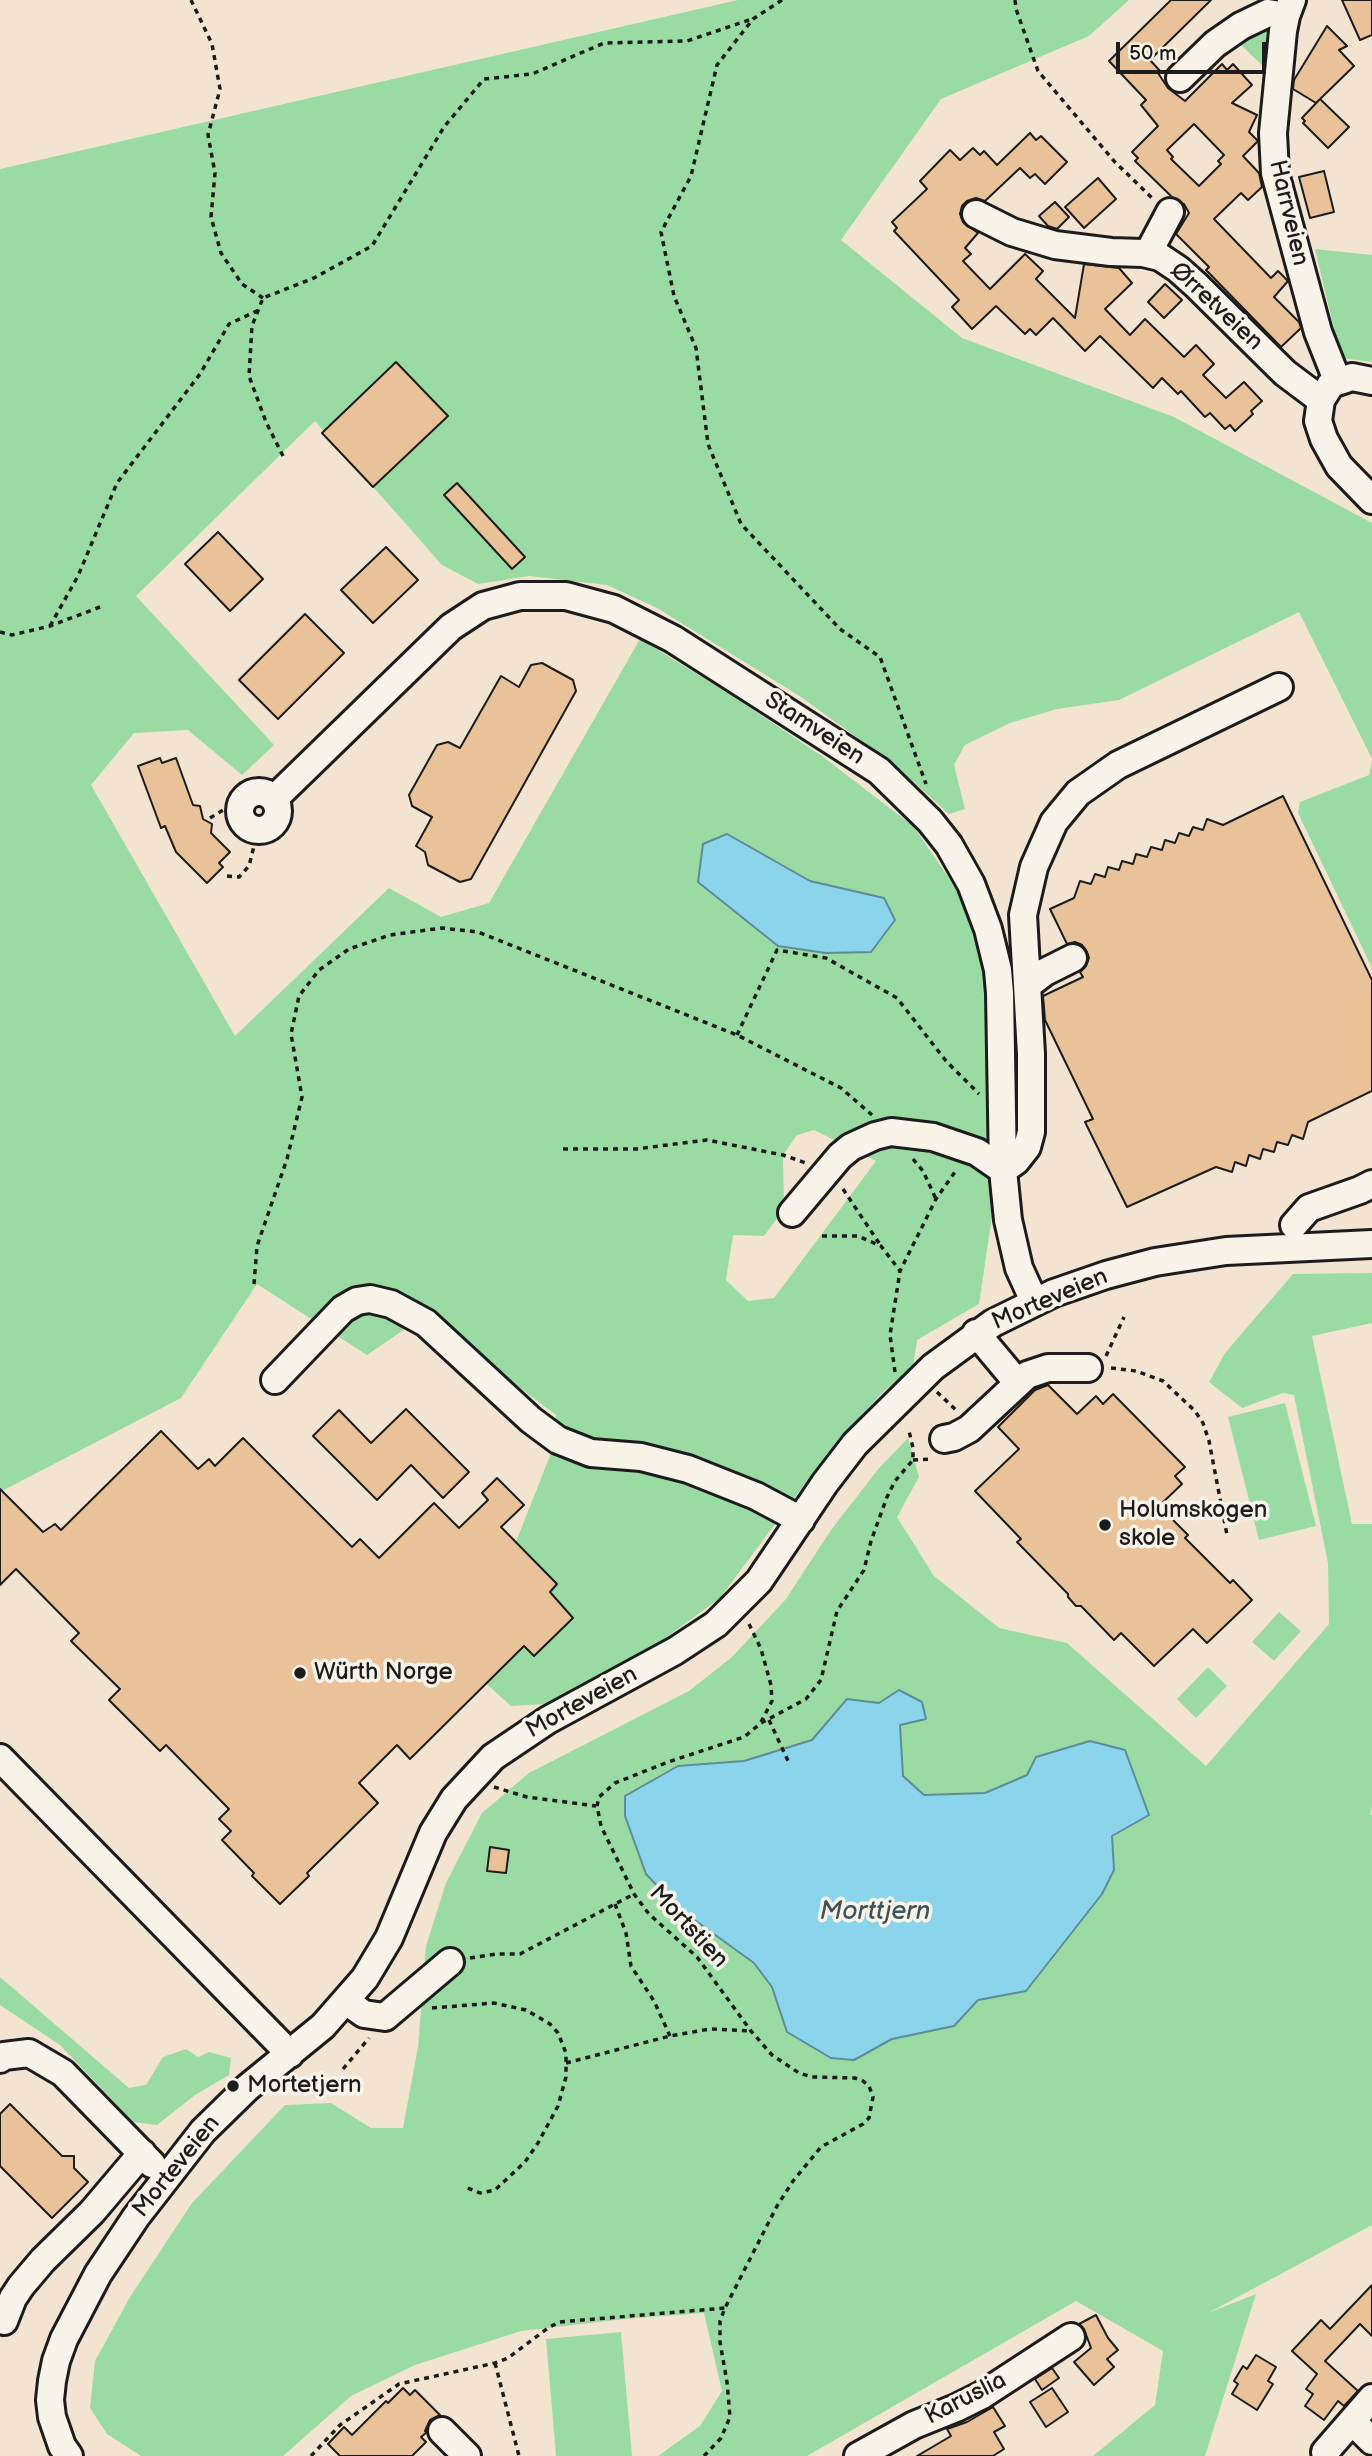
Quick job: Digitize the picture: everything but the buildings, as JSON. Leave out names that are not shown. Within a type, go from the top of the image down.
[{"type":"street","points":[[1180,78],[1216,44],[1241,26],[1268,13],[1289,8]]},
{"type":"street","name":"Harrveien","points":[[1289,8],[1273,133],[1275,173],[1318,332],[1329,390],[1318,421],[1330,452],[1352,481],[1372,500]]},
{"type":"street","name":"Ørretveien","points":[[976,214],[1012,232],[1055,245],[1151,254],[1178,269],[1285,373],[1329,390]]},
{"type":"street","points":[[1151,254],[1153,244],[1169,215]]},
{"type":"street","points":[[1329,390],[1352,377],[1372,381]]},
{"type":"street","name":"Stamveien","points":[[275,798],[451,627],[482,607],[520,596],[566,596],[614,609],[673,639],[879,771],[930,821],[949,845],[971,884],[988,929],[996,961],[1001,1019],[1003,1170],[1013,1246],[1019,1268],[1034,1301]]},
{"type":"street","points":[[792,1213],[851,1147],[891,1132],[933,1137],[977,1152],[1003,1170],[1016,1161],[1027,1147],[1031,1132],[1031,1055],[1023,915],[1028,886],[1054,822],[1078,793],[1118,765],[1279,687]]},
{"type":"street","points":[[255,791],[266,792],[275,798],[279,815],[275,823],[267,829],[258,830],[244,823],[240,807],[245,797],[255,791]]},
{"type":"street","points":[[1028,985],[1073,957]]},
{"type":"street","points":[[1294,1225],[1309,1208],[1372,1184]]},
{"type":"street","name":"Morteveien","points":[[69,2456],[62,2446],[52,2417],[50,2400],[56,2361],[73,2318],[98,2274],[166,2177],[203,2131],[231,2102],[323,2026],[347,2002],[389,1938],[433,1833],[454,1799],[477,1773],[510,1744],[537,1726],[676,1651],[716,1624],[759,1581],[825,1483],[855,1444],[933,1367],[976,1334],[1034,1301],[1105,1275],[1177,1257],[1226,1251],[1372,1244]]},
{"type":"street","points":[[275,1380],[343,1309],[357,1301],[370,1299],[391,1304],[426,1323],[531,1420],[558,1440],[591,1453],[641,1457],[688,1469],[755,1496],[801,1520]]},
{"type":"street","points":[[976,1334],[1017,1382]]},
{"type":"street","points":[[939,1449],[972,1426],[1027,1375],[1048,1368],[1095,1368]]},
{"type":"street","points":[[0,1758],[290,2054]]},
{"type":"street","points":[[347,2002],[364,2014],[388,2015],[450,1962]]},
{"type":"street","points":[[0,2059],[4,2056],[29,2053],[63,2073],[166,2177]]},
{"type":"street","points":[[4,2321],[21,2286],[43,2260],[92,2212],[142,2153]]},
{"type":"street","name":"Karuslia","points":[[858,2456],[914,2425],[982,2395],[1071,2337]]},
{"type":"street","points":[[1325,2452],[1372,2398]]},
{"type":"street","points":[[1352,2421],[1372,2441]]},
{"type":"street","points":[[442,2431],[467,2456]]},
{"type":"path","points":[[191,0],[212,44],[220,89],[208,135],[215,173],[211,217],[221,253],[242,284],[263,298]]},
{"type":"path","points":[[263,298],[314,278],[372,246],[444,127],[484,79],[532,74],[604,43],[687,41],[753,19],[782,0]]},
{"type":"path","points":[[1015,0],[1038,71],[1114,161],[1169,215]]},
{"type":"path","points":[[753,19],[717,65],[691,176],[661,232],[674,296],[696,348],[708,444],[741,524],[840,629],[880,657],[930,795]]},
{"type":"path","points":[[263,298],[252,326],[249,376],[266,422],[283,456]]},
{"type":"path","points":[[50,626],[78,576],[117,483],[200,374],[229,324],[259,310]]},
{"type":"path","points":[[0,632],[12,635],[50,626],[100,607]]},
{"type":"path","points":[[210,818],[223,810],[240,807]]},
{"type":"path","points":[[227,876],[239,877],[249,866],[258,830]]},
{"type":"path","points":[[254,1284],[257,1246],[287,1159],[302,1097],[291,1034],[299,996],[319,970],[349,949],[390,934],[442,928],[478,932],[737,1035],[841,1088],[891,1132],[923,1171],[936,1199]]},
{"type":"path","points":[[737,1035],[777,950],[826,958],[897,998],[946,1061],[1002,1118]]},
{"type":"path","points":[[563,1149],[636,1149],[707,1140],[782,1155],[827,1171],[850,1198],[900,1271]]},
{"type":"path","points":[[895,1378],[890,1335],[900,1271],[936,1199],[953,1172],[977,1152]]},
{"type":"path","points":[[822,1236],[858,1236],[881,1245]]},
{"type":"path","points":[[1124,1317],[1095,1368],[1149,1374],[1163,1381],[1195,1411],[1203,1423],[1209,1441],[1227,1535]]},
{"type":"path","points":[[930,1396],[944,1384]]},
{"type":"path","points":[[936,1390],[972,1426]]},
{"type":"path","points":[[909,1431],[913,1460]]},
{"type":"path","points":[[492,1786],[527,1797],[597,1806],[599,1797],[615,1783],[744,1737],[761,1723],[806,1699],[821,1680],[837,1611],[864,1570],[871,1541],[891,1488],[913,1460],[939,1449]]},
{"type":"path","points":[[755,1615],[748,1622],[761,1649],[771,1685],[772,1701],[761,1723]]},
{"type":"path","points":[[769,1720],[790,1765]]},
{"type":"path","points":[[486,1792],[499,1780]]},
{"type":"path","name":"Mortstien","points":[[597,1806],[601,1826],[634,1894],[649,1914],[696,1957],[772,2055],[799,2073],[812,2077],[843,2076],[863,2081],[869,2086],[873,2097],[869,2118],[821,2147],[793,2181],[777,2206],[725,2308],[720,2321],[720,2342],[730,2417],[721,2438],[704,2456]]},
{"type":"path","points":[[450,1962],[496,1954],[520,1954],[634,1894]]},
{"type":"path","points":[[615,1905],[626,1933],[631,1966],[654,2001],[670,2036]]},
{"type":"path","points":[[343,2069],[388,2015],[494,2003],[526,2010],[539,2016],[558,2033],[566,2053],[566,2077],[558,2106],[538,2143],[525,2162],[495,2190],[480,2193],[465,2187]]},
{"type":"path","points":[[566,2063],[670,2036],[710,2029],[751,2031]]},
{"type":"path","points":[[311,2456],[345,2421],[399,2384],[508,2358],[559,2322],[725,2308]]},
{"type":"path","points":[[495,2363],[519,2456]]},
{"type":"green space","points":[[738,0],[1129,0],[1089,36],[941,99],[841,240],[962,338],[1174,417],[1372,523],[1372,759],[1299,612],[1119,700],[1057,709],[1010,723],[965,745],[954,765],[965,809],[949,814],[895,765],[801,697],[657,608],[607,585],[529,576],[478,584],[442,565],[315,421],[136,596],[274,745],[242,775],[188,730],[134,733],[91,785],[235,1036],[389,888],[441,917],[489,903],[640,639],[822,756],[913,826],[958,891],[985,971],[993,1059],[994,1203],[979,1304],[917,1340],[913,1367],[883,1392],[836,1442],[720,1598],[656,1645],[546,1704],[511,1706],[471,1670],[472,1653],[553,1448],[556,1415],[424,1316],[367,1355],[257,1284],[181,1398],[0,1492],[0,169]],"holes":[[[727,834],[810,881],[884,898],[698,882]],[[814,1130],[876,1161],[774,1298],[748,1301],[726,1280],[733,1235],[764,1236],[784,1209],[783,1155],[797,1135]]]},
{"type":"green space","points":[[1268,25],[1277,33],[1273,76],[1237,41]]},
{"type":"green space","points":[[1315,249],[1372,255],[1372,362],[1341,358]]},
{"type":"green space","points":[[1372,760],[1372,968],[1298,813],[1300,802],[1369,775]]},
{"type":"green space","points":[[1372,1273],[1372,1323],[1312,1336],[1352,1524],[1372,1524],[1372,2225],[1208,2313],[1256,2294],[1205,2456],[1093,2456],[1155,2405],[1163,2351],[1076,2301],[807,2456],[658,2456],[700,2426],[722,2391],[704,2313],[521,2331],[415,2365],[351,2396],[283,2456],[141,2456],[107,2434],[90,2408],[95,2361],[130,2297],[192,2203],[285,2105],[331,2103],[371,2128],[403,2128],[418,2047],[426,1946],[446,1883],[482,1813],[529,1773],[689,1691],[732,1657],[786,1599],[831,1530],[879,1468],[908,1438],[919,1477],[897,1517],[934,1576],[999,1628],[1067,1643],[1206,1766],[1329,1624],[1328,1563],[1294,1395],[1283,1393],[1242,1408],[1209,1382],[1225,1353],[1293,1274]],"holes":[[[847,1699],[879,1703],[926,1719],[900,1725],[903,1777],[924,1795],[984,1793],[1027,1775],[1112,1836],[1114,1870],[1026,1991],[978,2000],[954,2026],[891,2039],[854,2060],[787,2032],[772,1987],[754,1963],[678,1908],[678,1766],[744,1761],[812,1740]]]},
{"type":"green space","points":[[1285,1403],[1316,1526],[1259,1540],[1228,1417]]},
{"type":"green space","points":[[1279,1612],[1301,1631],[1274,1661],[1252,1642]]},
{"type":"green space","points":[[1208,1667],[1227,1686],[1196,1718],[1177,1699]]},
{"type":"green space","points":[[0,1977],[129,2088],[146,2085],[163,2057],[186,2049],[198,2057],[209,2052],[231,2058],[229,2075],[195,2095],[157,2125],[133,2122],[60,2045],[0,2005]]},
{"type":"green space","points":[[621,2332],[632,2456],[556,2456],[546,2339]]},
{"type":"water","points":[[727,834],[810,881],[884,898],[895,920],[871,952],[826,953],[778,946],[698,882],[703,844]]},
{"type":"water","name":"Morttjern","points":[[899,1690],[922,1702],[926,1719],[900,1725],[903,1776],[924,1795],[985,1793],[1027,1775],[1036,1757],[1090,1741],[1125,1750],[1149,1815],[1112,1836],[1114,1870],[1102,1894],[1026,1991],[978,2000],[954,2026],[892,2039],[854,2060],[831,2058],[787,2032],[772,1987],[754,1963],[678,1908],[646,1874],[625,1816],[625,1796],[678,1766],[744,1761],[812,1740],[847,1699],[879,1703]]},
{"type":"place","name":"Holumskogen skole","points":[[1105,1525]]},
{"type":"place","name":"Würth Norge","points":[[300,1673]]},
{"type":"place","name":"Mortetjern","points":[[233,2086]]}]
